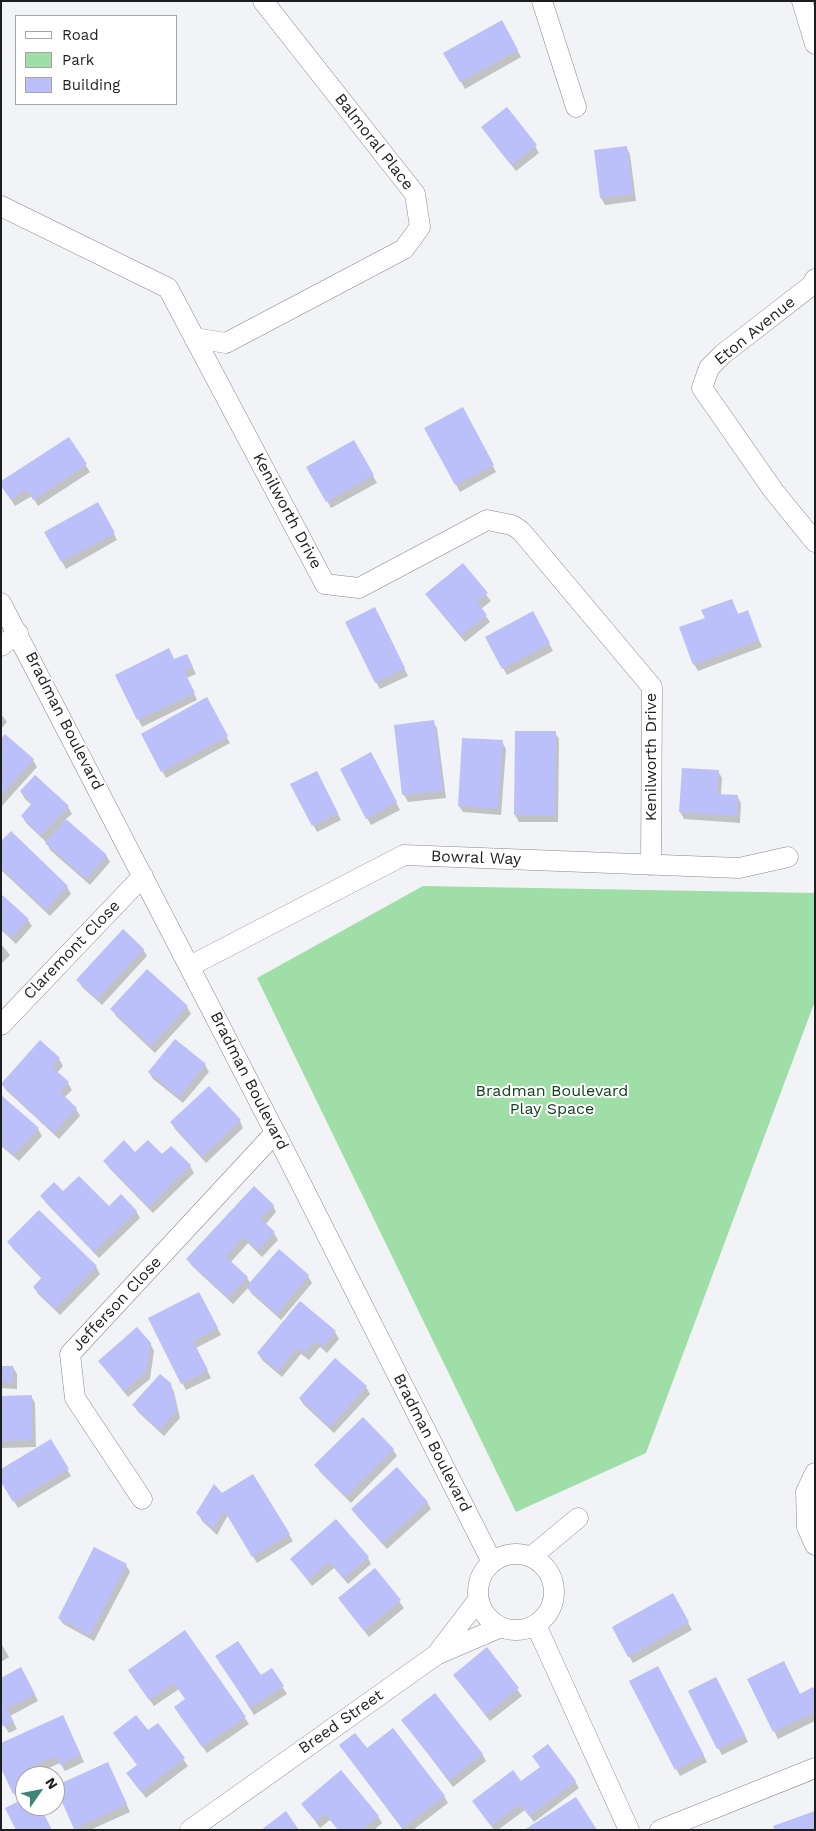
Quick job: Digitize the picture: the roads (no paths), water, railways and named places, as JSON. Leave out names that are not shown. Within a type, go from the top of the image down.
[{"type":"street","name":"Balmoral Place","points":[[194,338],[226,342],[404,249],[420,227],[415,194],[263,1]]},
{"type":"street","points":[[542,1],[576,106]]},
{"type":"street","points":[[802,1],[815,44]]},
{"type":"street","name":"Kenilworth Drive","points":[[1,206],[168,288],[325,584],[359,588],[487,520],[512,525],[521,531],[652,687],[651,865]]},
{"type":"street","name":"Eton Avenue","points":[[815,279],[812,285],[723,354],[710,368],[702,388],[773,490],[815,542]]},
{"type":"street","name":"Bradman Boulevard","points":[[1,603],[190,966],[492,1562]]},
{"type":"street","points":[[1,646],[18,633]]},
{"type":"street","name":"Bowral Way","points":[[190,966],[404,855],[739,868],[788,857]]},
{"type":"street","name":"Claremont Close","points":[[1,1025],[143,876]]},
{"type":"street","name":"Jefferson Close","points":[[142,1499],[75,1398],[70,1354],[275,1133]]},
{"type":"street","points":[[815,1473],[806,1492],[807,1527],[815,1545]]},
{"type":"street","points":[[531,1557],[578,1518]]},
{"type":"street","points":[[510,1554],[520,1554],[531,1557],[541,1563],[548,1572],[553,1582],[552,1604],[547,1614],[536,1625],[524,1630],[512,1630],[501,1627],[491,1621],[483,1612],[478,1600],[478,1590],[480,1579],[492,1562],[510,1554]]},
{"type":"street","name":"Breed Street","points":[[190,1830],[436,1655],[478,1600]]},
{"type":"street","points":[[536,1625],[629,1830]]},
{"type":"street","points":[[436,1655],[501,1627]]},
{"type":"street","points":[[660,1830],[815,1768]]},
{"type":"park label","name":"Bradman Boulevard Play Space","points":[[552,1100]]}]
